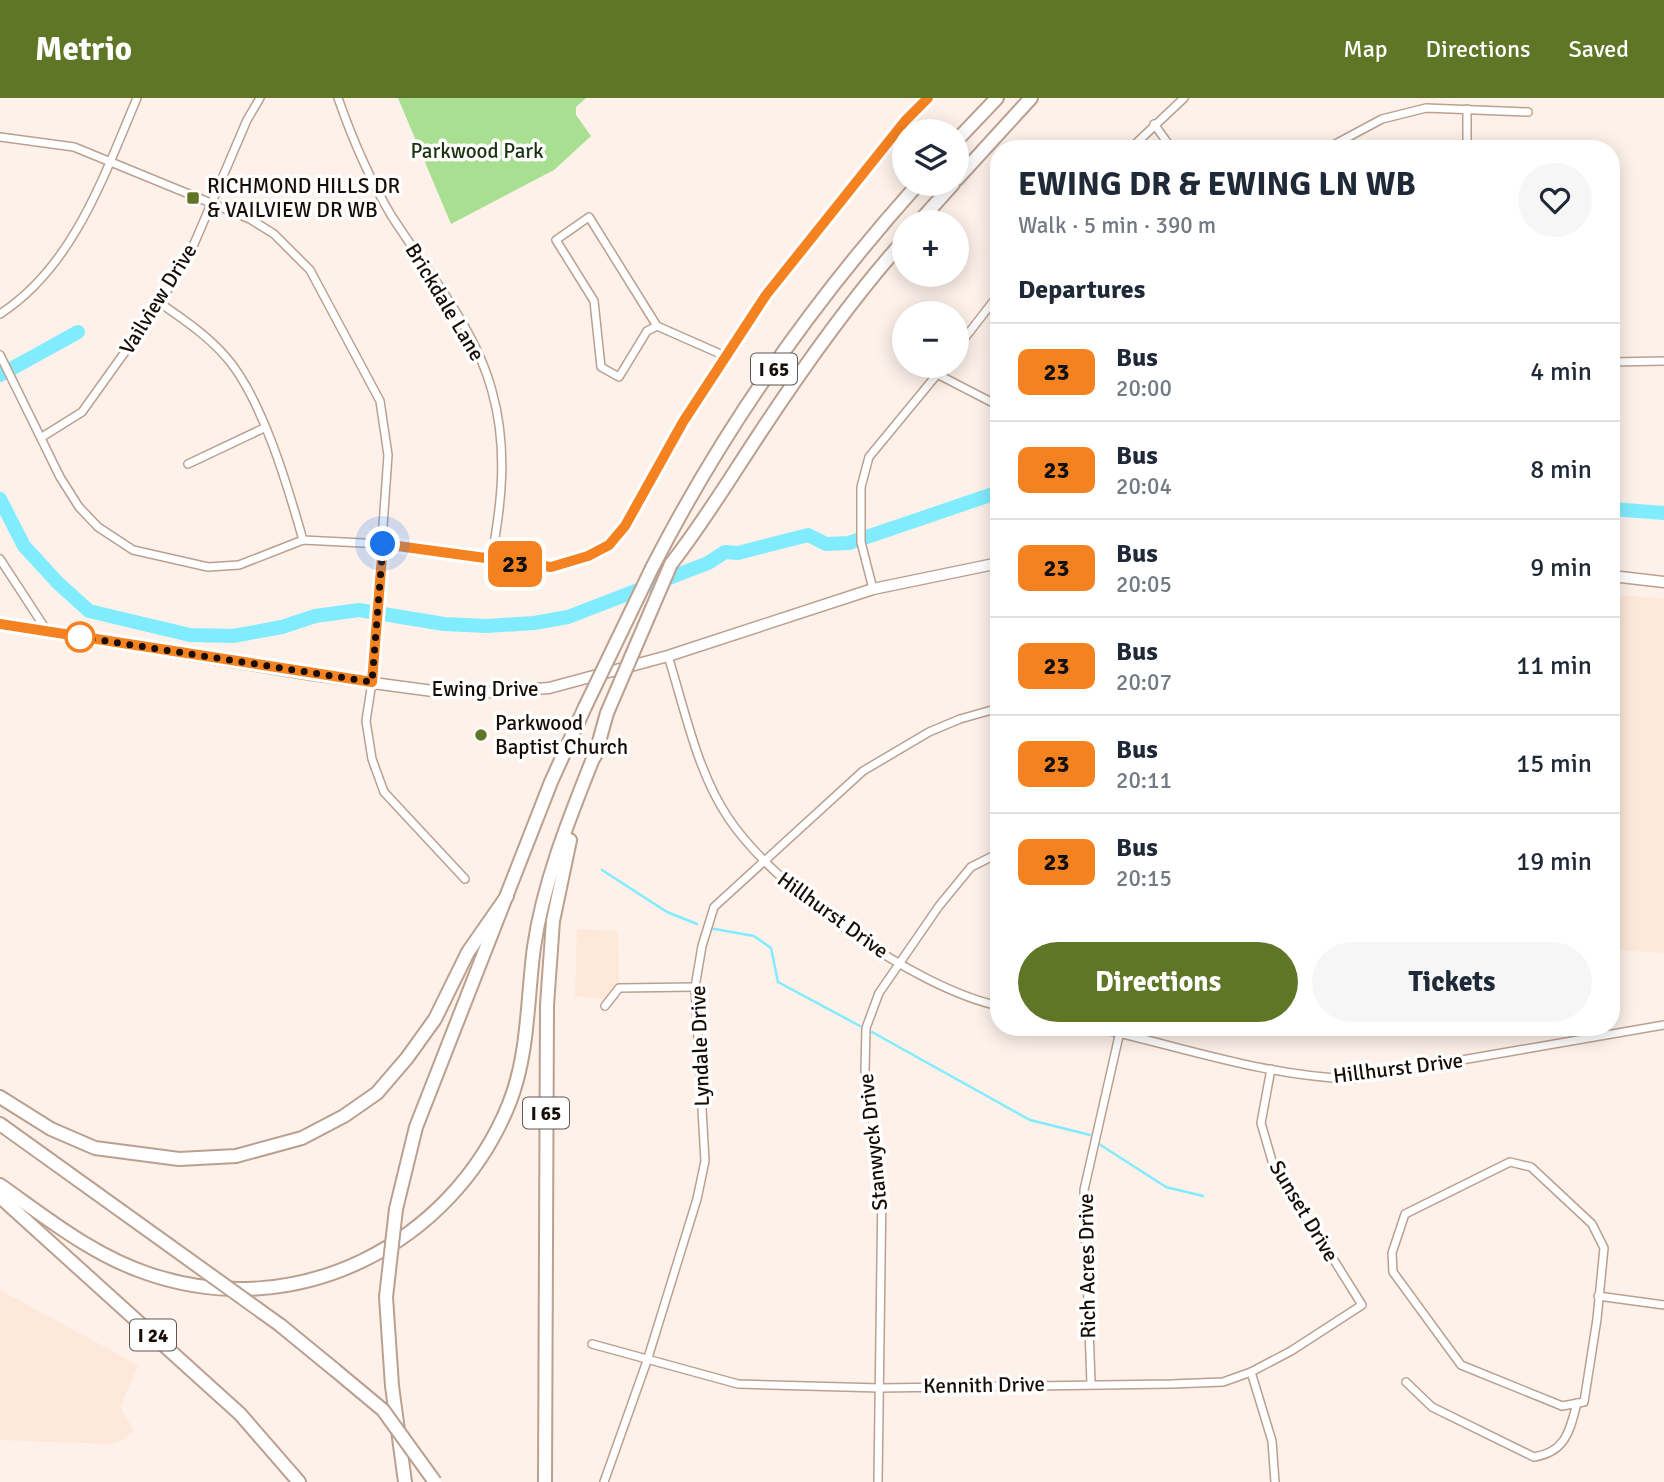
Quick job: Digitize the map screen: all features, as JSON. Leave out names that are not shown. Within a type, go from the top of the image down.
[{"type":"highway","points":[[969,127],[997,98]]},
{"type":"highway","points":[[993,140],[1031,98]]},
{"type":"highway","points":[[969,166],[990,143]]},
{"type":"highway","name":"I 65","points":[[405,1482],[392,1386],[386,1297],[396,1209],[416,1127],[551,782],[678,517],[741,415],[856,256],[908,196]]},
{"type":"highway","points":[[930,210],[942,196]]},
{"type":"highway","name":"I 65","points":[[545,1482],[549,967],[553,921],[568,849],[607,713],[671,564],[704,522],[805,369],[892,256]]},
{"type":"highway","points":[[0,1185],[113,1260],[185,1285],[212,1289],[251,1290],[312,1278],[384,1251],[418,1228],[448,1202],[469,1176],[488,1149],[510,1102],[519,1070],[540,918],[565,827],[596,751]]},
{"type":"highway","points":[[0,1097],[51,1129],[95,1148],[180,1159],[236,1156],[302,1138],[344,1116],[377,1093],[407,1058],[435,1019],[468,952],[507,896]]},
{"type":"highway","points":[[0,1124],[280,1325],[335,1370],[383,1410],[435,1482]]},
{"type":"highway","name":"I 24","points":[[0,1196],[240,1414],[299,1482]]},
{"type":"main road","name":"Ewing Drive","points":[[0,624],[433,691],[495,692],[549,688],[668,656],[873,589],[990,565]]},
{"type":"main road","points":[[1620,577],[1664,582]]},
{"type":"street","points":[[0,314],[20,301],[49,270],[72,237],[111,160],[137,98]]},
{"type":"street","name":"Vailview Drive","points":[[42,437],[82,412],[160,303],[213,203],[247,120],[260,98]]},
{"type":"street","name":"Brickdale Lane","points":[[338,98],[366,167],[390,212],[472,342],[492,389],[503,449],[503,486],[491,560]]},
{"type":"street","points":[[0,355],[60,477],[79,506],[98,527],[133,550],[208,567],[239,565],[303,540],[383,544],[551,567],[588,556],[609,545],[625,526],[683,422],[766,295],[905,121],[928,98]]},
{"type":"street","points":[[1139,140],[1184,98]]},
{"type":"street","points":[[1343,140],[1382,119],[1426,108],[1528,112]]},
{"type":"street","points":[[1467,109],[1467,140]]},
{"type":"street","points":[[1154,124],[1166,140]]},
{"type":"street","points":[[0,137],[55,142],[111,160],[213,203],[250,219],[274,234],[310,270],[380,401],[388,454],[372,682],[366,722],[372,759],[384,792],[465,879]]},
{"type":"street","points":[[657,326],[647,331],[619,377],[601,367],[594,301],[556,240],[589,217],[657,326],[725,356]]},
{"type":"street","points":[[160,303],[204,334],[238,372],[285,474],[303,540]]},
{"type":"street","points":[[969,333],[990,306]]},
{"type":"street","points":[[1620,362],[1664,361]]},
{"type":"street","points":[[873,589],[861,542],[861,487],[869,457],[934,378]]},
{"type":"street","points":[[945,378],[990,401]]},
{"type":"street","points":[[188,464],[264,428]]},
{"type":"street","points":[[0,559],[47,631]]},
{"type":"street","name":"Hillhurst Drive","points":[[668,656],[706,778],[728,818],[763,863],[797,893],[899,964],[944,987],[990,1003]]},
{"type":"street","name":"Lyndale Drive","points":[[604,1482],[647,1361],[697,1199],[705,1161],[695,987],[702,946],[714,907],[841,789],[886,754],[960,719],[990,711]]},
{"type":"street","name":"Stanwyck Drive","points":[[878,1482],[882,1187],[865,1070],[866,1028],[879,993],[939,905],[971,867],[990,858]]},
{"type":"street","points":[[605,1006],[619,988],[695,987]]},
{"type":"street","name":"Hillhurst Drive","points":[[1620,1033],[1664,1026]]},
{"type":"street","name":"Rich Acres Drive","points":[[1091,1383],[1084,1190],[1120,1036]]},
{"type":"street","name":"Hillhurst Drive","points":[[1138,1036],[1176,1050],[1270,1069],[1311,1077],[1352,1079],[1605,1036]]},
{"type":"street","name":"Sunset Drive","points":[[1270,1069],[1261,1123],[1272,1161],[1362,1305]]},
{"type":"street","points":[[1510,1162],[1531,1167],[1592,1224],[1604,1248],[1598,1296],[1584,1402],[1562,1406],[1461,1365],[1393,1272],[1392,1253],[1405,1214],[1510,1162]]},
{"type":"street","points":[[1598,1296],[1664,1305]]},
{"type":"street","name":"Kennith Drive","points":[[592,1344],[738,1384],[880,1388],[1223,1382],[1251,1372],[1291,1351],[1362,1305]]},
{"type":"street","points":[[1251,1372],[1272,1441],[1275,1482]]},
{"type":"street","points":[[1406,1382],[1432,1407],[1534,1457],[1553,1450],[1568,1437],[1577,1403]]},
{"type":"shaded area","points":[[1620,595],[1664,599],[1664,953],[1620,950]]},
{"type":"shaded area","points":[[577,929],[618,931],[619,1001],[575,996]]},
{"type":"shaded area","points":[[0,1290],[138,1365],[120,1407],[134,1431],[121,1441],[111,1444],[0,1440]]},
{"type":"green space","name":"Parkwood Park","points":[[398,98],[586,98],[576,107],[576,115],[591,136],[554,170],[451,224]]},
{"type":"waterway","points":[[0,375],[78,332]]},
{"type":"waterway","points":[[0,499],[24,546],[58,583],[89,611],[190,635],[233,636],[282,627],[315,616],[359,610],[444,624],[486,626],[534,623],[568,617],[708,563],[725,552],[738,553],[808,535],[826,544],[849,543],[990,495]]},
{"type":"waterway","points":[[1620,510],[1664,513]]},
{"type":"waterway","points":[[602,870],[667,912],[697,924]]},
{"type":"waterway","points":[[709,928],[754,936],[771,948],[778,982],[860,1026]]},
{"type":"waterway","points":[[872,1032],[1030,1120],[1090,1135]]},
{"type":"waterway","points":[[1099,1144],[1166,1187],[1203,1196]]},
{"type":"bus line","name":"23","points":[[0,624],[242,664],[372,682],[383,544],[528,566],[551,567],[588,556],[609,545],[625,526],[683,422],[766,295],[905,121],[928,98]]},
{"type":"place","name":"RICHMOND HILLS DR & VAILVIEW DR WB","points":[[193,198]]},
{"type":"place","name":"Parkwood Baptist Church","points":[[481,735]]},
{"type":"route","points":[[80,637],[372,682],[383,544]]}]
